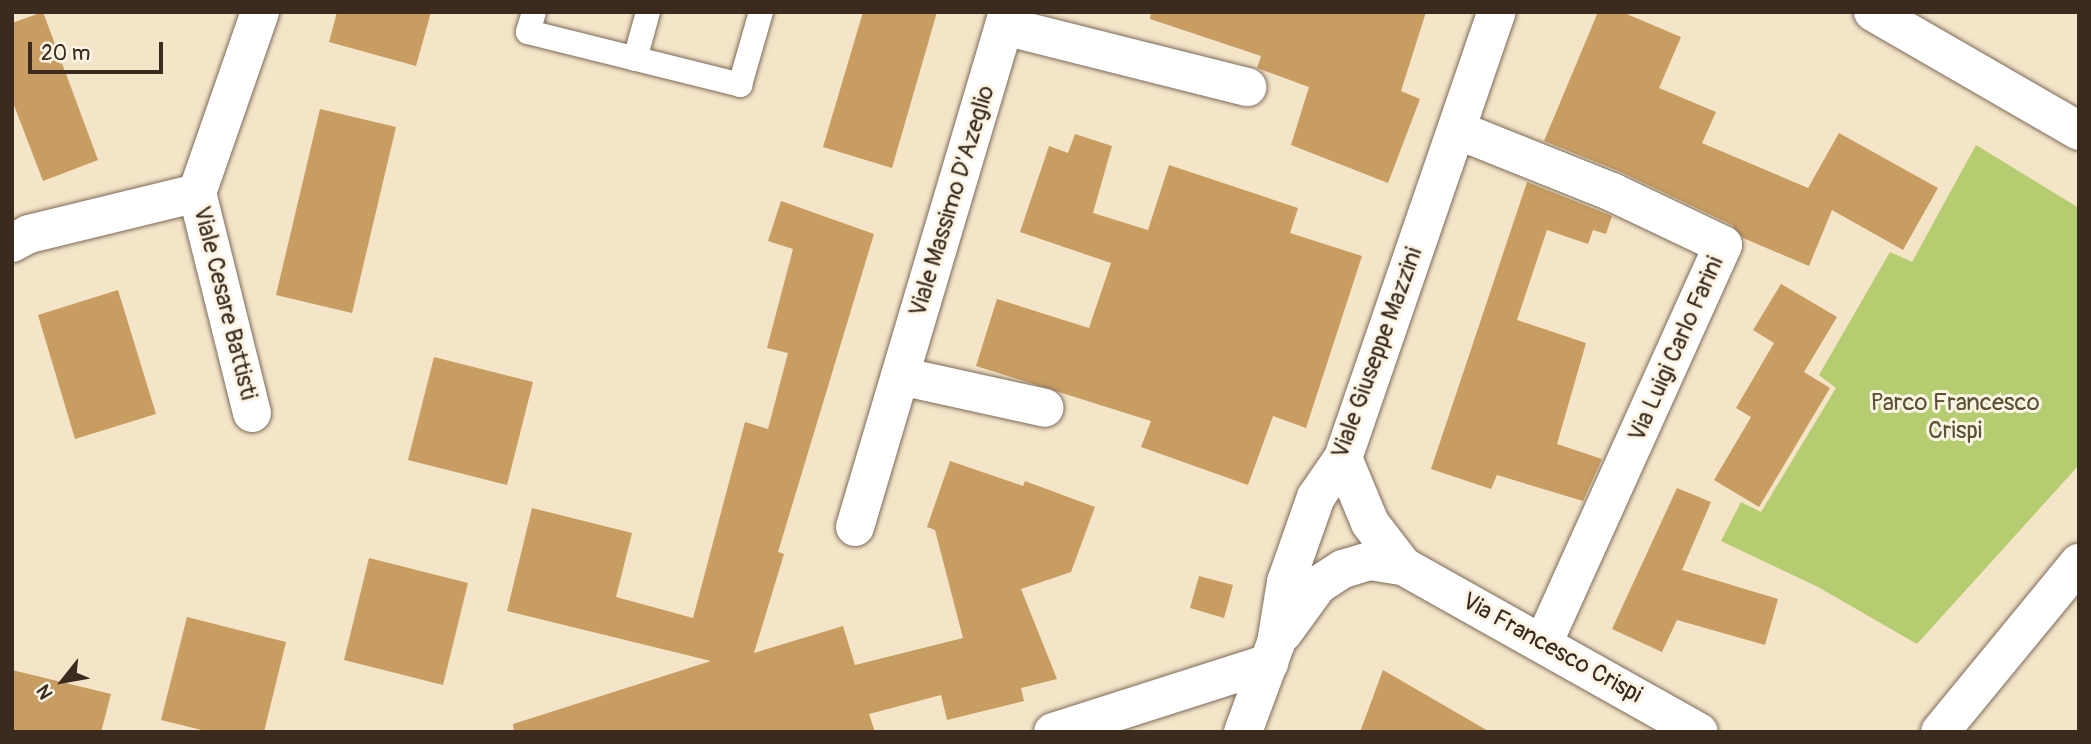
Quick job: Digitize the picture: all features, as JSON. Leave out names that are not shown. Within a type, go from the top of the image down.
[{"type":"street","name":"Viale Cesare Battisti","points":[[252,413],[197,193],[260,12]]},
{"type":"street","name":"Viale Giuseppe Mazzini","points":[[1243,732],[1273,653],[1286,582],[1316,497],[1343,458],[1482,65],[1497,12]]},
{"type":"street","points":[[1482,65],[1511,12]]},
{"type":"street","points":[[1873,12],[2079,131]]},
{"type":"street","name":"Viale Massimo D'Azeglio","points":[[855,527],[1006,19],[1247,88]]},
{"type":"street","name":"Via Luigi Carlo Farini","points":[[1457,130],[1612,192],[1723,245],[1544,641]]},
{"type":"street","name":"Viale Cesare Battisti","points":[[12,243],[29,234],[197,193]]},
{"type":"street","points":[[900,376],[1045,408]]},
{"type":"street","name":"Via Francesco Crispi","points":[[1343,458],[1370,523],[1403,566]]},
{"type":"street","name":"Via Francesco Crispi","points":[[1273,653],[1300,605],[1343,569],[1370,561],[1403,566],[1544,641],[1699,732]]},
{"type":"street","points":[[1940,732],[2079,563]]},
{"type":"street","points":[[1053,732],[1273,653]]},
{"type":"lane","points":[[534,12],[528,32],[740,85],[761,12]]},
{"type":"lane","points":[[635,59],[648,12]]},
{"type":"green space","name":"Parco Francesco Crispi","points":[[1976,145],[2079,208],[2079,465],[1917,644],[1818,587],[1721,541],[1741,502],[1761,512],[1836,388],[1819,375],[1890,252],[1912,262]]},
{"type":"building","points":[[43,12],[98,160],[43,181],[12,100],[12,23]]},
{"type":"building","points":[[337,12],[431,12],[416,66],[329,42]]},
{"type":"building","points":[[863,12],[937,12],[892,168],[823,147]]},
{"type":"building","points":[[1151,12],[1426,12],[1401,91],[1420,99],[1388,183],[1291,145],[1309,87],[1257,68],[1261,56],[1150,19]]},
{"type":"building","points":[[1598,12],[1622,12],[1681,37],[1659,88],[1716,112],[1702,143],[1808,188],[1839,133],[1938,188],[1903,250],[1832,210],[1809,266],[1743,238],[1732,225],[1621,172],[1544,141]]},
{"type":"building","points":[[320,109],[396,127],[352,313],[276,295]]},
{"type":"building","points":[[1075,134],[1112,146],[1093,213],[1148,230],[1169,165],[1298,208],[1290,233],[1362,256],[1306,428],[1273,416],[1248,485],[1141,447],[1151,421],[976,366],[997,299],[1089,328],[1111,263],[1020,232],[1049,146],[1068,153]]},
{"type":"building","points":[[1527,182],[1612,216],[1606,234],[1593,230],[1588,244],[1547,230],[1517,320],[1586,343],[1557,444],[1602,459],[1583,501],[1497,475],[1491,489],[1431,469]]},
{"type":"building","points":[[781,201],[874,234],[778,552],[784,554],[754,653],[843,626],[855,665],[963,638],[935,530],[927,527],[950,461],[1023,486],[1025,481],[1095,507],[1071,572],[1021,589],[1057,679],[1021,688],[1024,701],[947,720],[941,695],[869,714],[875,732],[514,732],[513,724],[711,661],[507,611],[532,508],[632,533],[616,597],[693,618],[745,422],[768,429],[788,353],[767,348],[793,249],[768,241]]},
{"type":"building","points":[[1781,284],[1837,317],[1804,372],[1830,388],[1759,507],[1714,480],[1751,417],[1736,408],[1774,343],[1753,330]]},
{"type":"building","points":[[118,290],[156,414],[75,439],[38,315]]},
{"type":"building","points":[[434,357],[533,382],[507,485],[408,460]]},
{"type":"building","points":[[1677,488],[1711,502],[1682,570],[1778,599],[1765,645],[1677,620],[1662,652],[1612,629]]},
{"type":"building","points":[[369,558],[468,583],[443,685],[344,660]]},
{"type":"building","points":[[1199,576],[1233,585],[1224,618],[1190,608]]},
{"type":"building","points":[[187,617],[286,642],[264,732],[210,732],[161,720]]},
{"type":"building","points":[[12,670],[111,694],[101,732],[12,732]]},
{"type":"building","points":[[1383,670],[1490,732],[1360,732]]}]
